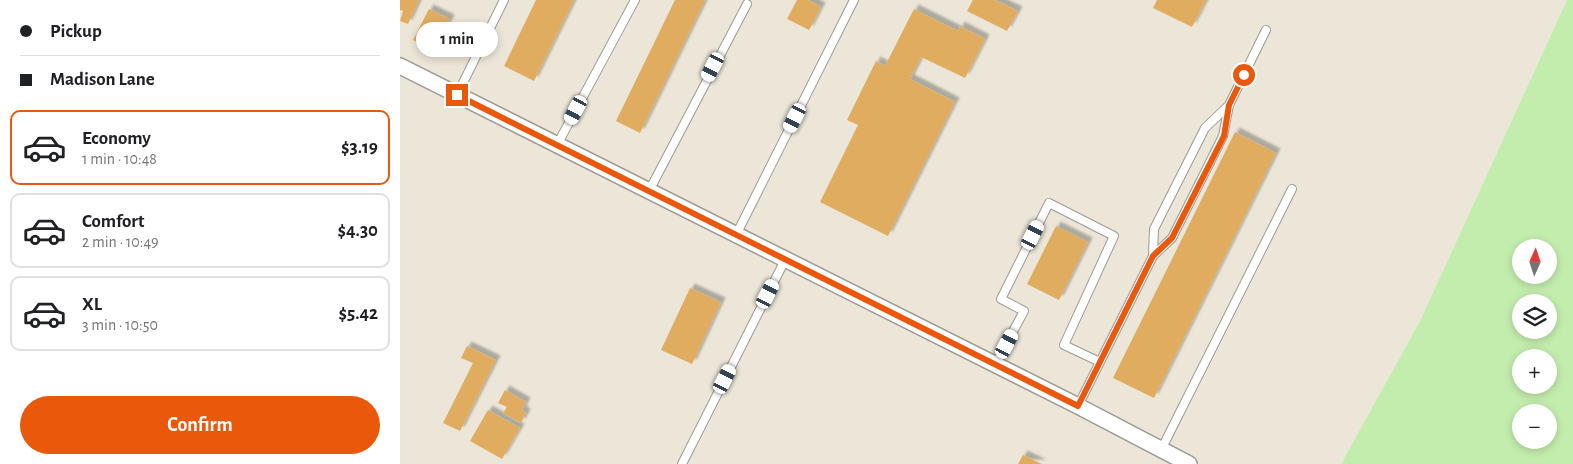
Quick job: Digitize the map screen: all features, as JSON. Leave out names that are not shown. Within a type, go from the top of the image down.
[{"type":"street","points":[[400,66],[1078,406],[1189,464]]},
{"type":"lane","points":[[457,95],[504,0]]},
{"type":"lane","points":[[558,145],[634,0]]},
{"type":"lane","points":[[736,235],[854,0]]},
{"type":"lane","points":[[649,191],[747,4]]},
{"type":"lane","points":[[1078,406],[1153,256],[1172,238],[1224,136],[1229,105],[1266,30]]},
{"type":"lane","points":[[1153,256],[1154,229],[1192,153],[1205,128],[1229,105]]},
{"type":"lane","points":[[1161,450],[1292,189]]},
{"type":"lane","points":[[996,365],[1024,311],[1001,299],[1049,203],[1114,236],[1064,345],[1100,362]]},
{"type":"lane","points":[[682,464],[785,260]]},
{"type":"shaded area","points":[[400,0],[1567,0],[1420,321],[1341,464],[400,464]]},
{"type":"green space","points":[[1567,0],[1573,0],[1573,464],[1341,464],[1420,321]]},
{"type":"building","points":[[400,0],[419,0],[408,24],[400,21],[403,11],[400,10]]},
{"type":"building","points":[[536,0],[574,0],[534,81],[504,66]]},
{"type":"building","points":[[675,0],[705,0],[640,133],[616,121]]},
{"type":"building","points":[[797,0],[808,0],[821,7],[809,30],[787,19]]},
{"type":"building","points":[[973,0],[995,0],[1018,11],[1007,31],[967,11]]},
{"type":"building","points":[[1157,0],[1206,0],[1192,27],[1153,8]]},
{"type":"building","points":[[429,9],[450,19],[435,51],[413,40]]},
{"type":"building","points":[[914,9],[958,31],[960,26],[985,39],[965,78],[921,57],[910,79],[955,102],[888,236],[820,202],[858,125],[847,120],[876,61],[885,66]]},
{"type":"building","points":[[1235,132],[1276,153],[1154,398],[1113,378]]},
{"type":"building","points":[[1056,226],[1088,242],[1059,300],[1027,284]]},
{"type":"building","points":[[690,288],[721,302],[692,364],[661,350]]},
{"type":"building","points":[[467,346],[496,360],[460,431],[443,423],[473,363],[461,358]]},
{"type":"building","points":[[505,390],[526,402],[522,410],[526,413],[521,423],[503,413],[507,407],[498,403]]},
{"type":"building","points":[[488,410],[520,428],[502,459],[470,441]]},
{"type":"building","points":[[1023,455],[1042,464],[1018,464]]},
{"type":"route","points":[[457,95],[1078,406],[1153,256],[1172,238],[1224,136],[1229,105],[1244,75]]}]
